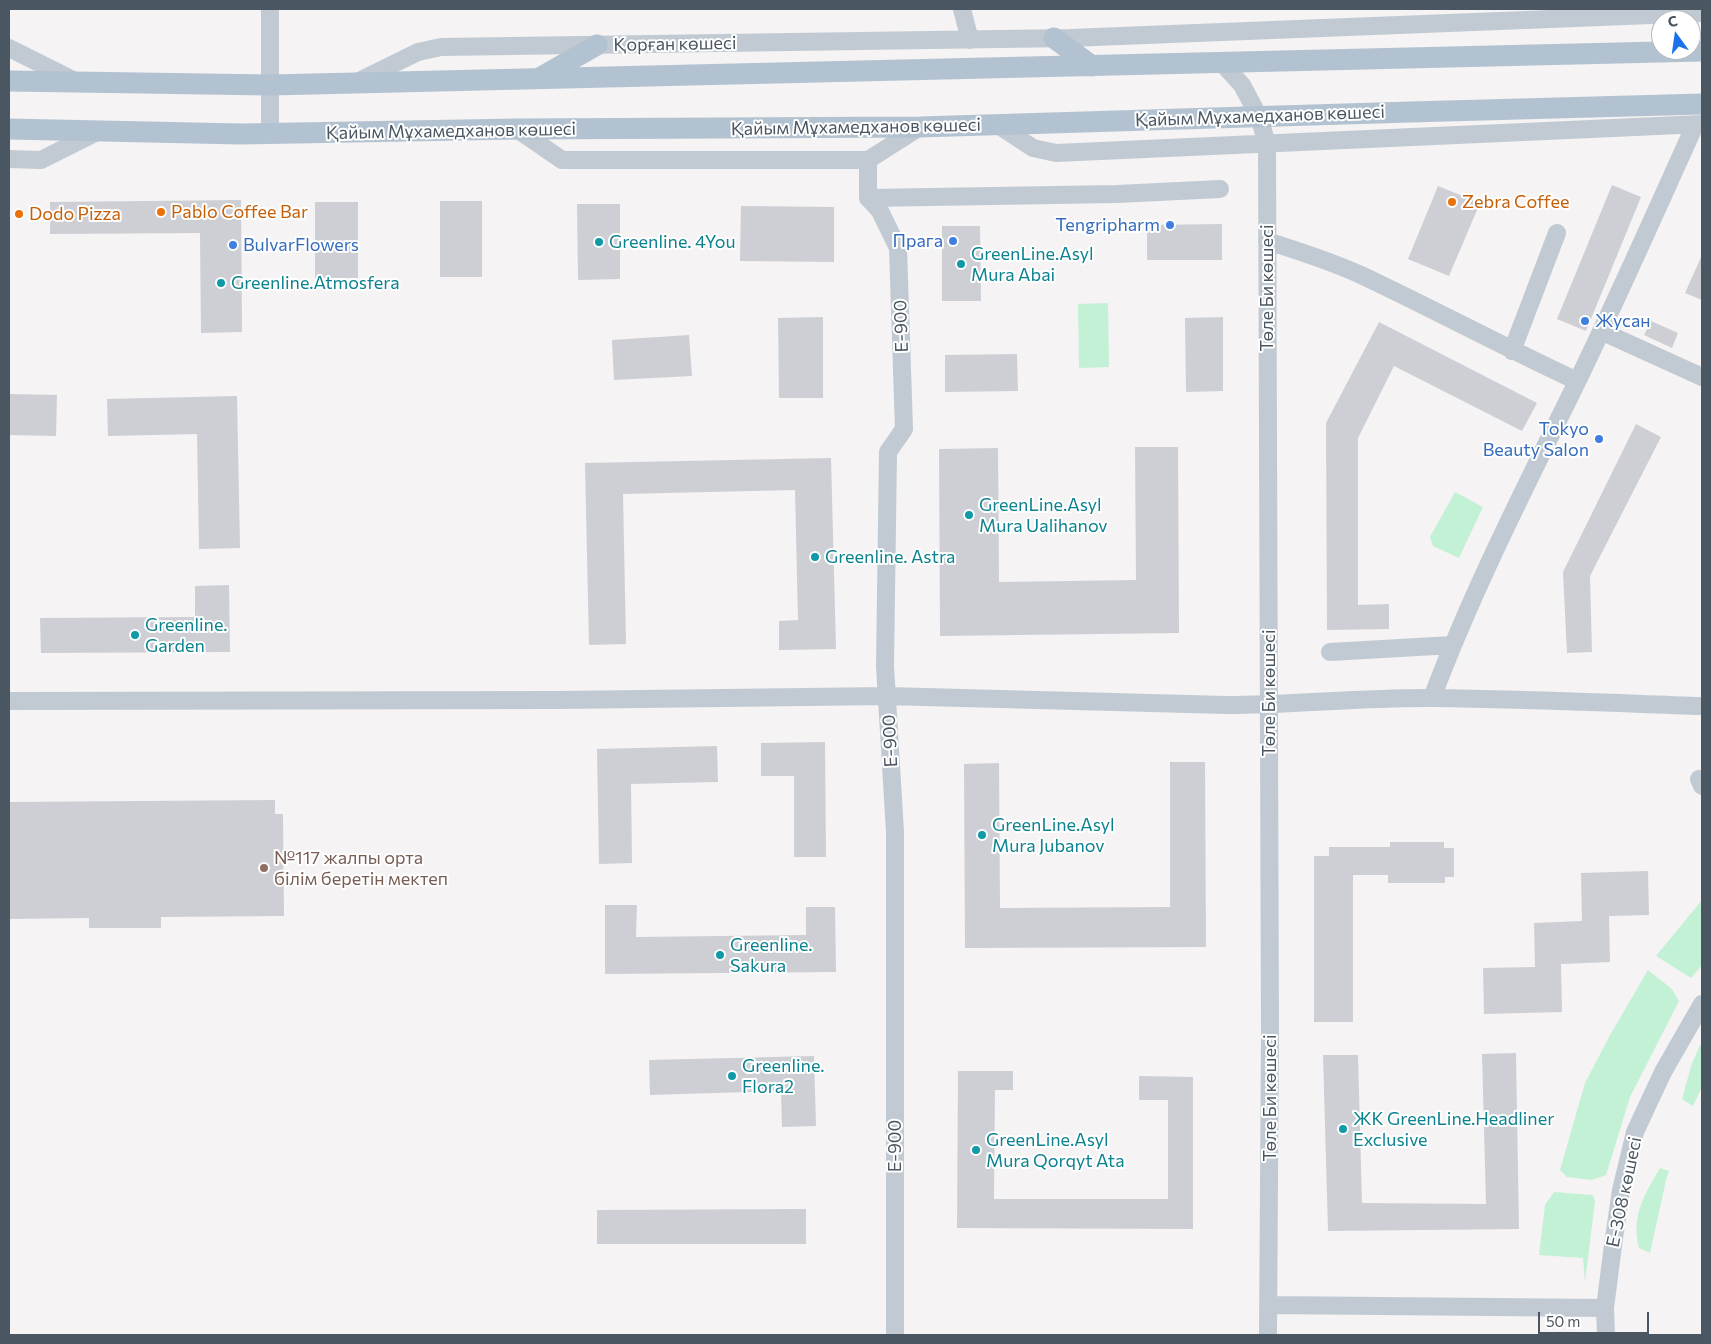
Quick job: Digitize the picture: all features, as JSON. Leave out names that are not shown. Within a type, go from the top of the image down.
[{"type":"main road","points":[[1054,38],[1092,66]]},
{"type":"main road","points":[[538,79],[597,45]]},
{"type":"main road","points":[[9,81],[271,85],[1702,51]]},
{"type":"main road","name":"Қайым Мұхамедханов көшесі","points":[[9,128],[241,134],[517,129],[920,127],[1702,104]]},
{"type":"street","points":[[270,9],[270,132]]},
{"type":"street","points":[[962,9],[970,40]]},
{"type":"street","name":"Қорған көшесі","points":[[355,83],[418,52],[442,47],[1054,38],[1702,12]]},
{"type":"street","points":[[9,48],[75,82]]},
{"type":"street","name":"Төле Би көшесі","points":[[1222,63],[1242,85],[1259,117],[1266,144],[1270,1021],[1267,1335]]},
{"type":"street","points":[[998,125],[1033,148],[1056,153],[1699,124],[1485,569],[1432,698]]},
{"type":"street","points":[[517,129],[562,160],[868,160],[920,127]]},
{"type":"street","points":[[9,159],[41,160],[102,130]]},
{"type":"street","points":[[868,160],[868,198],[1117,194],[1220,189]]},
{"type":"street","name":"E-900","points":[[868,198],[880,211],[898,248],[904,429],[888,452],[885,666],[894,832],[895,1335]]},
{"type":"street","points":[[1512,350],[1557,233]]},
{"type":"street","points":[[1267,241],[1326,260],[1360,274],[1577,381]]},
{"type":"street","points":[[1601,331],[1702,377]]},
{"type":"street","points":[[1330,652],[1452,646]]},
{"type":"street","points":[[9,701],[558,700],[887,696],[1268,705],[1432,698],[1702,706]]},
{"type":"street","name":"Е-308 көшесі","points":[[1606,1335],[1605,1308],[1610,1263],[1621,1190],[1636,1132],[1663,1072],[1702,1004]]},
{"type":"street","points":[[1268,1305],[1605,1308]]},
{"type":"green space","points":[[1108,303],[1109,367],[1079,368],[1078,304]]},
{"type":"green space","points":[[1455,492],[1483,507],[1459,558],[1433,546],[1430,537]]},
{"type":"green space","points":[[1702,900],[1702,965],[1691,978],[1656,956]]},
{"type":"green space","points":[[1648,970],[1672,989],[1679,1001],[1630,1097],[1606,1175],[1592,1180],[1567,1177],[1560,1170],[1585,1083]]},
{"type":"green space","points":[[1702,1041],[1702,1087],[1693,1106],[1682,1099],[1692,1063]]},
{"type":"green space","points":[[1660,1168],[1669,1171],[1650,1253],[1639,1248],[1637,1236],[1638,1216],[1644,1197]]},
{"type":"green space","points":[[1554,1192],[1593,1195],[1595,1201],[1585,1282],[1583,1258],[1539,1255],[1545,1205]]},
{"type":"building","points":[[1612,185],[1641,197],[1586,331],[1557,319]]},
{"type":"building","points":[[1438,186],[1480,203],[1449,276],[1408,259]]},
{"type":"building","name":"Greenline.Atmosfera","points":[[241,200],[242,332],[201,333],[200,233],[50,234],[50,202]]},
{"type":"building","points":[[440,201],[482,201],[482,277],[440,277]]},
{"type":"building","points":[[315,202],[358,202],[358,278],[315,278]]},
{"type":"building","name":"Greenline. 4You","points":[[577,204],[620,204],[620,279],[578,280]]},
{"type":"building","points":[[741,206],[834,207],[834,262],[740,261]]},
{"type":"building","points":[[1222,224],[1222,260],[1147,260],[1147,225]]},
{"type":"building","name":"GreenLine.Asyl Mura Abai","points":[[942,226],[980,226],[981,301],[942,301]]},
{"type":"building","points":[[1702,255],[1702,300],[1685,293]]},
{"type":"building","points":[[823,317],[823,398],[779,398],[778,318]]},
{"type":"building","points":[[1223,317],[1223,391],[1186,392],[1185,318]]},
{"type":"building","points":[[1651,321],[1678,333],[1672,348],[1644,335]]},
{"type":"building","points":[[1379,322],[1537,403],[1522,431],[1394,366],[1358,438],[1358,605],[1389,604],[1389,629],[1327,630],[1326,423]]},
{"type":"building","points":[[689,335],[692,376],[614,380],[612,340]]},
{"type":"building","points":[[1017,354],[1018,391],[945,392],[945,355]]},
{"type":"building","points":[[9,394],[57,395],[56,436],[9,435]]},
{"type":"building","points":[[237,396],[240,548],[199,549],[197,434],[108,436],[107,399]]},
{"type":"building","points":[[1636,424],[1661,437],[1590,576],[1592,652],[1567,653],[1563,572]]},
{"type":"building","name":"GreenLine.Asyl Mura Ualihanov","points":[[1135,447],[1178,447],[1179,633],[940,636],[939,449],[998,448],[999,582],[1136,580]]},
{"type":"building","name":"Greenline. Astra","points":[[831,458],[836,649],[779,650],[779,621],[798,620],[795,490],[623,494],[626,644],[589,645],[585,463]]},
{"type":"building","name":"Greenline. Garden","points":[[229,585],[230,652],[41,653],[40,618],[195,617],[195,586]]},
{"type":"building","points":[[825,742],[826,857],[794,857],[794,776],[761,776],[761,743]]},
{"type":"building","points":[[717,746],[718,782],[631,784],[632,863],[599,864],[597,749]]},
{"type":"building","name":"GreenLine.Asyl Mura Jubanov","points":[[1170,762],[1205,762],[1206,947],[965,948],[964,764],[999,763],[1000,908],[1170,907]]},
{"type":"building","points":[[275,800],[275,814],[283,814],[284,916],[161,917],[161,928],[89,928],[89,918],[9,919],[9,802]]},
{"type":"building","points":[[1390,842],[1444,842],[1444,848],[1454,848],[1454,877],[1445,877],[1445,883],[1388,883],[1388,875],[1353,875],[1353,1022],[1314,1022],[1314,856],[1329,856],[1329,847],[1390,847]]},
{"type":"building","points":[[1648,871],[1649,915],[1609,916],[1610,962],[1561,964],[1562,1012],[1484,1014],[1483,968],[1535,967],[1534,923],[1582,921],[1581,873]]},
{"type":"building","name":"Greenline. Sakura","points":[[605,905],[637,905],[636,937],[806,935],[806,907],[835,907],[836,972],[605,974]]},
{"type":"building","name":"ЖК GreenLine.Headliner Exclusive","points":[[1516,1053],[1519,1229],[1328,1231],[1323,1055],[1358,1055],[1362,1203],[1486,1204],[1482,1054]]},
{"type":"building","name":"Greenline. Flora2","points":[[814,1056],[816,1126],[782,1127],[781,1091],[650,1095],[649,1060]]},
{"type":"building","name":"GreenLine.Asyl Mura Qorqyt Ata","points":[[958,1071],[1013,1071],[1013,1090],[995,1090],[994,1199],[1168,1199],[1168,1100],[1139,1100],[1139,1076],[1193,1077],[1193,1229],[957,1228]]},
{"type":"building","points":[[806,1209],[806,1244],[597,1244],[597,1210]]},
{"type":"place","name":"Zebra Coffee","points":[[1452,202]]},
{"type":"place","name":"Pablo Coffee Bar","points":[[161,212]]},
{"type":"place","name":"Dodo Pizza","points":[[19,214]]},
{"type":"place","name":"Tengripharm","points":[[1170,225]]},
{"type":"place","name":"Прага","points":[[953,241]]},
{"type":"place","name":"Greenline. 4You","points":[[599,242]]},
{"type":"place","name":"BulvarFlowers","points":[[233,245]]},
{"type":"place","name":"GreenLine.Asyl Mura Abai","points":[[961,264]]},
{"type":"place","name":"Greenline.Atmosfera","points":[[221,283]]},
{"type":"place","name":"Жусан","points":[[1585,321]]},
{"type":"place","name":"Tokyo Beauty Salon","points":[[1599,439]]},
{"type":"place","name":"GreenLine.Asyl Mura Ualihanov","points":[[969,515]]},
{"type":"place","name":"Greenline. Astra","points":[[815,557]]},
{"type":"place","name":"Greenline. Garden","points":[[135,635]]},
{"type":"place","name":"GreenLine.Asyl Mura Jubanov","points":[[982,835]]},
{"type":"place","name":"№117 жалпы орта білім беретін мектеп","points":[[264,868]]},
{"type":"place","name":"Greenline. Sakura","points":[[720,955]]},
{"type":"place","name":"Greenline. Flora2","points":[[732,1076]]},
{"type":"place","name":"ЖК GreenLine.Headliner Exclusive","points":[[1343,1129]]},
{"type":"place","name":"GreenLine.Asyl Mura Qorqyt Ata","points":[[976,1150]]}]
